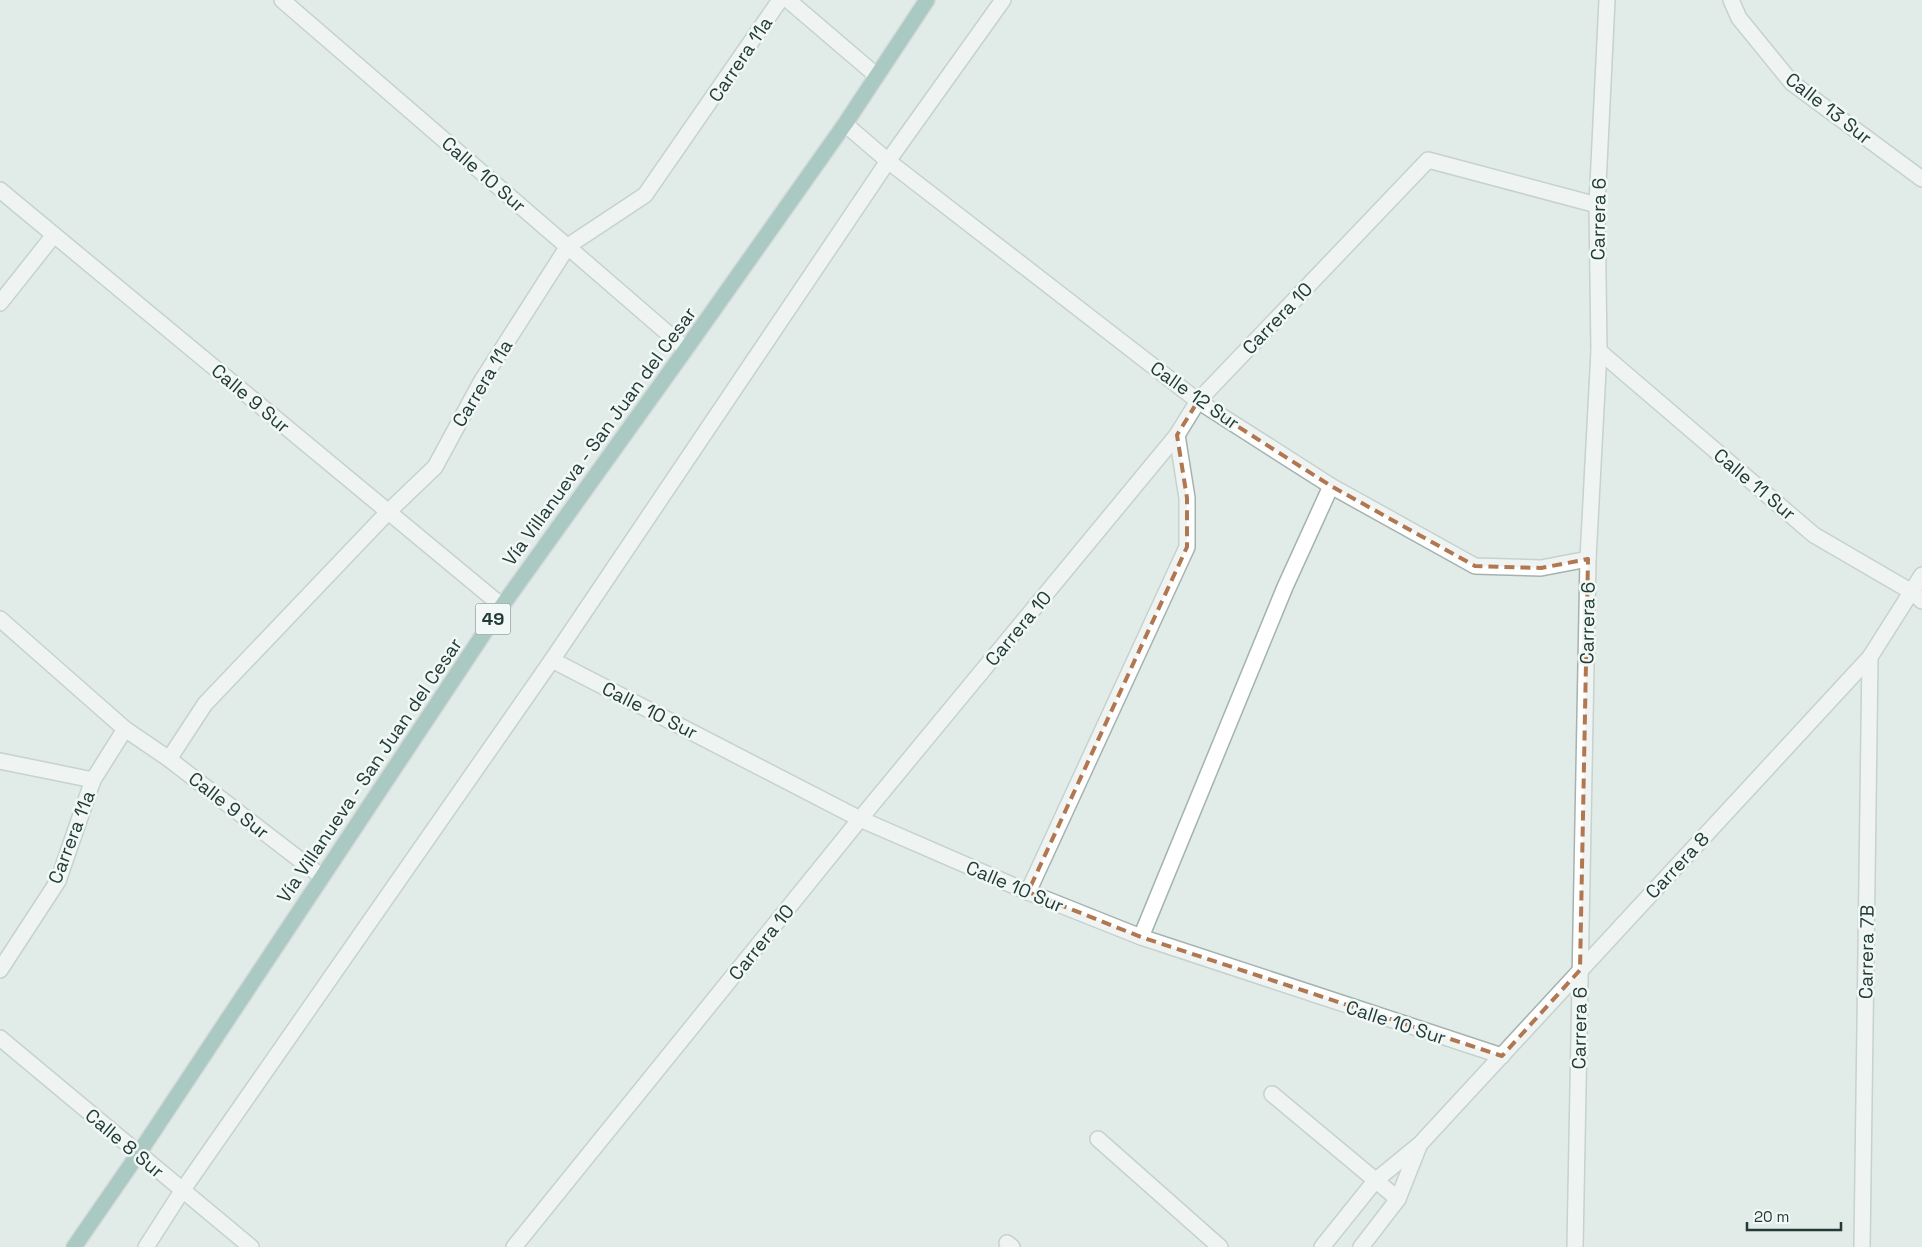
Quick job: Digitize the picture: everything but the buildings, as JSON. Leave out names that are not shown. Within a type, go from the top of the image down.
[{"type":"main road","name":"Vía Villanueva - San Juan del Cesar","points":[[74,1247],[139,1153],[321,876],[502,606],[845,124],[927,0]]},
{"type":"street","name":"Calle 10 Sur","points":[[282,0],[686,349]]},
{"type":"street","name":"Carrera 11a","points":[[169,759],[206,704],[388,512],[435,467],[481,382],[568,246],[645,195],[780,0]]},
{"type":"street","points":[[788,0],[877,76]]},
{"type":"street","points":[[146,1247],[182,1191],[552,660],[888,161],[1003,0]]},
{"type":"street","name":"Carrera 6","points":[[1575,1247],[1588,559],[1599,351],[1597,205],[1608,0]]},
{"type":"street","name":"Calle 13 Sur","points":[[1731,0],[1739,18],[1792,84],[1922,179]]},
{"type":"street","name":"Calle 12 Sur","points":[[845,124],[888,161],[1198,401],[1330,486],[1475,566],[1541,568],[1588,559]]},
{"type":"street","name":"Carrera 10","points":[[514,1247],[860,819],[1177,435],[1198,401],[1428,160],[1597,205]]},
{"type":"street","name":"Calle 9 Sur","points":[[0,190],[502,606]]},
{"type":"street","points":[[0,303],[54,235]]},
{"type":"street","name":"Calle 11 Sur","points":[[1599,351],[1814,535],[1917,596]]},
{"type":"street","points":[[1028,892],[1187,547],[1187,498],[1177,435]]},
{"type":"street","points":[[1141,937],[1285,587],[1330,486]]},
{"type":"street","name":"Carrera 8","points":[[1322,1247],[1375,1180],[1420,1144],[1870,657],[1917,596],[1922,575]]},
{"type":"street","name":"Calle 9 Sur","points":[[0,619],[125,729],[169,759],[321,876]]},
{"type":"street","name":"Carrera 7B","points":[[1862,1247],[1870,657]]},
{"type":"street","name":"Calle 10 Sur","points":[[552,660],[860,819],[1028,892],[1141,937],[1502,1056]]},
{"type":"street","name":"Carrera 11a","points":[[0,970],[58,881],[93,780],[125,729]]},
{"type":"street","name":"Carrera 11a","points":[[0,761],[93,780]]},
{"type":"street","name":"Calle 8 Sur","points":[[0,1038],[251,1247]]},
{"type":"street","points":[[1272,1094],[1398,1199]]},
{"type":"street","points":[[1098,1138],[1220,1247]]},
{"type":"street","name":"Carrera 8","points":[[1361,1247],[1398,1199],[1420,1144]]},
{"type":"highlighted area","points":[[1198,401],[1331,486],[1475,566],[1541,568],[1588,559],[1580,970],[1502,1056],[1141,937],[1028,892],[1187,547],[1187,498],[1177,435]]}]
